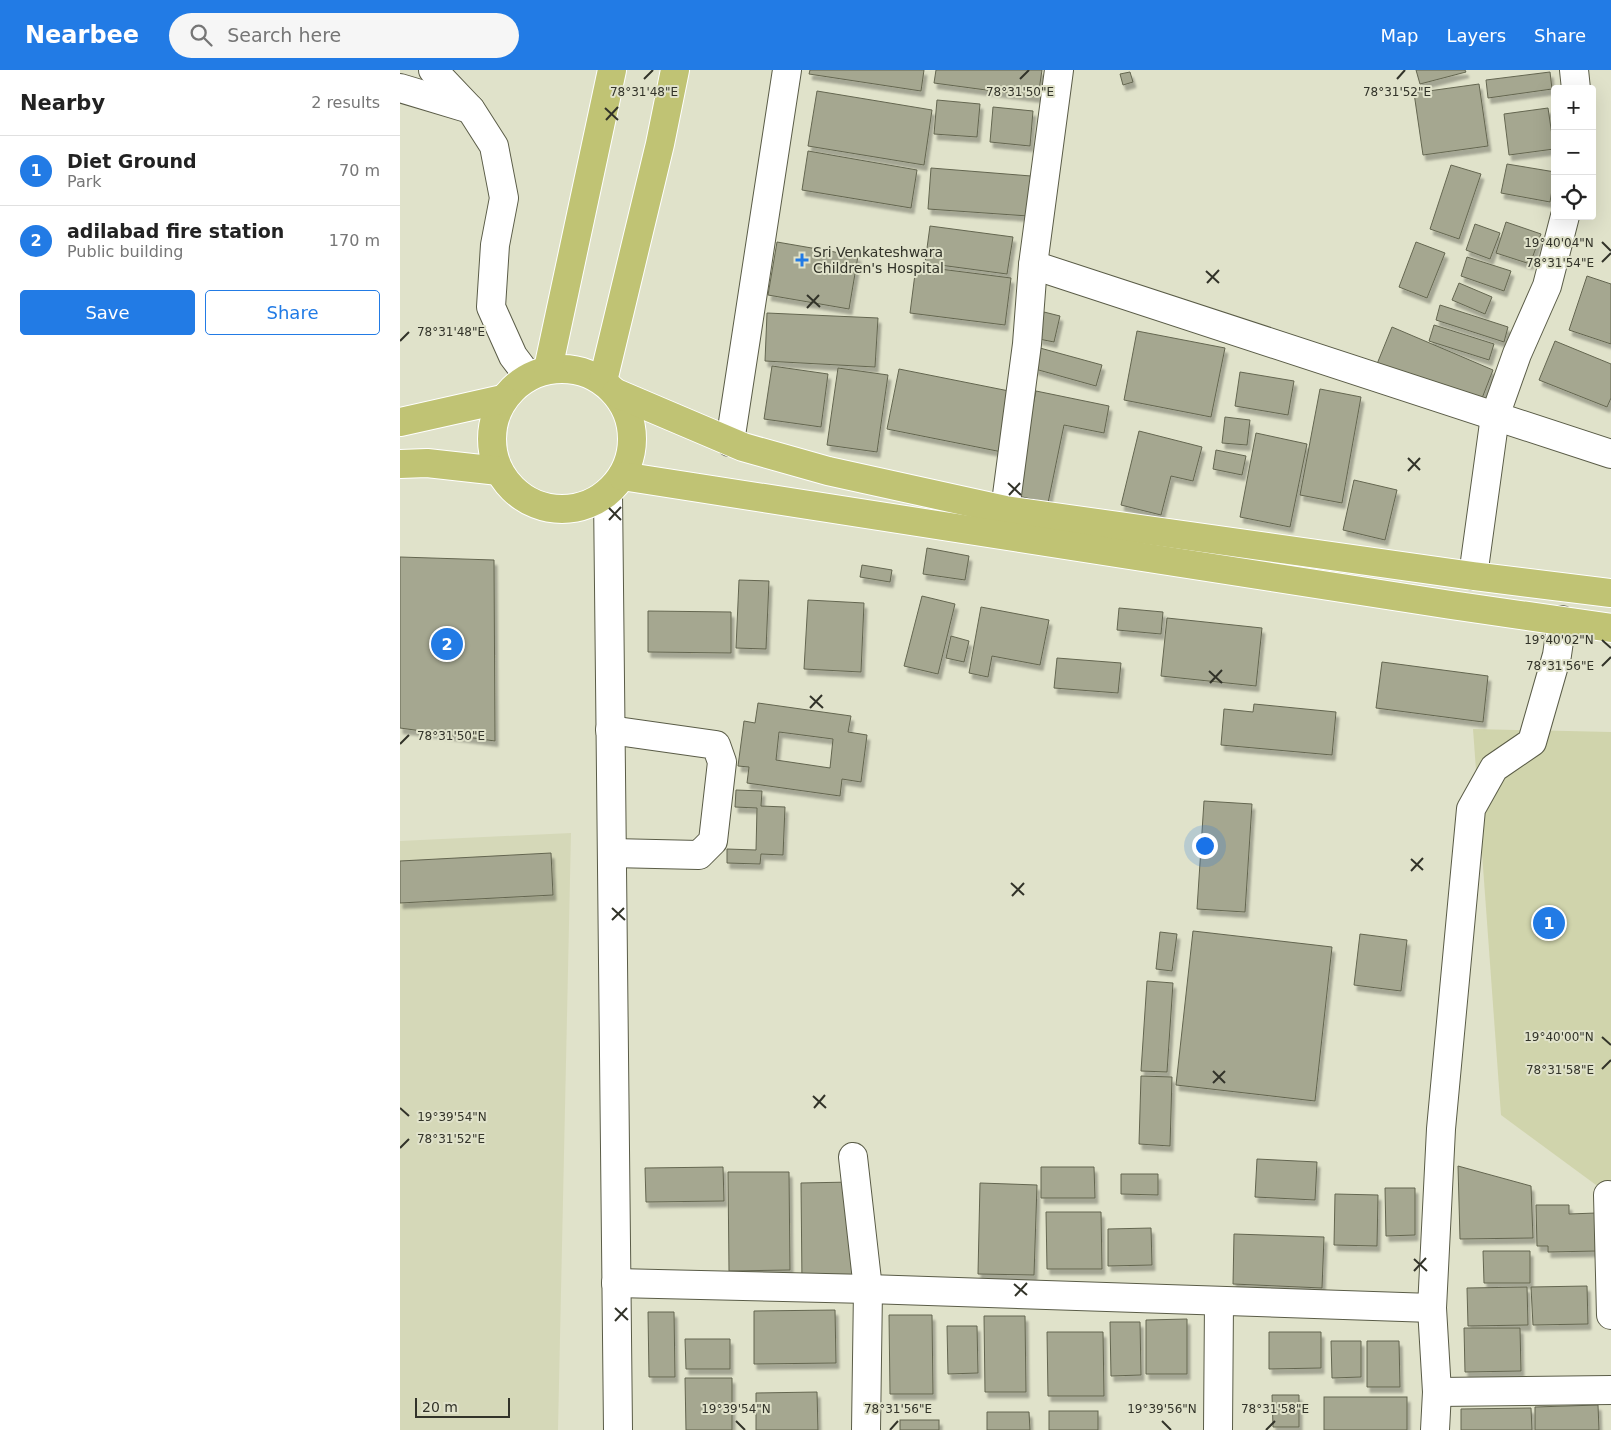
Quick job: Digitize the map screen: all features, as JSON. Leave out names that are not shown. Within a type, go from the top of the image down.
[{"type":"main road","points":[[538,372],[612,70]]},
{"type":"main road","points":[[675,70],[610,387],[627,412],[632,434],[630,456],[615,484],[590,504],[569,509],[548,508],[528,501],[511,488],[499,471],[492,453],[491,434],[495,416],[503,399],[514,386],[538,372],[579,370],[610,387],[730,442],[828,471],[1005,510],[1473,576],[1611,593]]},
{"type":"main road","points":[[400,422],[503,399]]},
{"type":"main road","points":[[400,464],[427,463],[499,471]]},
{"type":"main road","points":[[615,484],[1611,628]]},
{"type":"street","points":[[433,70],[471,110],[494,146],[504,198],[495,245],[491,307],[513,356],[538,372]]},
{"type":"street","points":[[730,442],[787,70]]},
{"type":"street","points":[[1005,510],[1027,344],[1033,265],[1059,70]]},
{"type":"street","points":[[1574,70],[1576,85]]},
{"type":"street","points":[[400,88],[471,110]]},
{"type":"street","points":[[1473,576],[1495,416],[1517,354],[1547,286],[1564,220]]},
{"type":"street","points":[[1033,265],[1611,454]]},
{"type":"street","points":[[615,484],[610,730],[618,1430]]},
{"type":"street","points":[[1434,1430],[1437,1392],[1432,1308],[1442,1129],[1471,809],[1494,768],[1532,742],[1557,655],[1562,620]]},
{"type":"street","points":[[610,730],[716,745],[722,762],[713,841],[699,855],[612,853]]},
{"type":"street","points":[[853,1157],[868,1289],[866,1430]]},
{"type":"street","points":[[1608,1195],[1611,1316]]},
{"type":"street","points":[[616,1283],[868,1289],[1432,1308]]},
{"type":"street","points":[[1218,1430],[1219,1302]]},
{"type":"street","points":[[1437,1392],[1611,1390]]},
{"type":"shaded area","points":[[1473,729],[1611,732],[1611,1196],[1501,1115]]},
{"type":"shaded area","points":[[571,833],[558,1430],[400,1430],[400,841]]},
{"type":"building","points":[[810,70],[924,70],[921,91],[809,74]]},
{"type":"building","points":[[936,70],[1042,70],[1038,97],[934,83]]},
{"type":"building","points":[[1416,70],[1465,70],[1466,72],[1420,84]]},
{"type":"building","points":[[1130,72],[1133,82],[1123,85],[1120,74]]},
{"type":"building","points":[[1550,72],[1552,85],[1551,89],[1488,98],[1486,80]]},
{"type":"building","points":[[1479,84],[1488,146],[1423,155],[1414,93]]},
{"type":"building","points":[[817,91],[932,110],[924,165],[808,146]]},
{"type":"building","points":[[937,100],[980,104],[977,137],[934,134]]},
{"type":"building","points":[[993,107],[1033,111],[1030,146],[990,142]]},
{"type":"building","points":[[1548,108],[1551,128],[1551,149],[1509,155],[1504,114]]},
{"type":"building","points":[[808,151],[917,170],[911,208],[802,190]]},
{"type":"building","points":[[1507,164],[1551,171],[1550,202],[1501,193]]},
{"type":"building","points":[[1451,165],[1481,174],[1459,239],[1430,229]]},
{"type":"building","points":[[931,168],[1031,176],[1028,216],[928,209]]},
{"type":"building","points":[[1506,222],[1541,234],[1530,264],[1496,253]]},
{"type":"building","points":[[1475,224],[1500,233],[1490,259],[1466,250]]},
{"type":"building","points":[[930,226],[1013,237],[1007,274],[925,263]]},
{"type":"building","points":[[777,242],[858,256],[849,309],[768,295]]},
{"type":"building","points":[[1416,242],[1445,253],[1427,298],[1399,287]]},
{"type":"building","points":[[1467,257],[1511,271],[1504,291],[1461,276]]},
{"type":"building","points":[[916,266],[1011,278],[1005,325],[910,313]]},
{"type":"building","points":[[1587,276],[1611,284],[1611,344],[1569,330]]},
{"type":"building","points":[[1459,283],[1492,297],[1485,314],[1452,300]]},
{"type":"building","points":[[1440,305],[1508,327],[1504,342],[1436,320]]},
{"type":"building","points":[[1044,312],[1060,316],[1054,342],[1039,339]]},
{"type":"building","points":[[767,313],[878,318],[875,367],[765,361]]},
{"type":"building","points":[[1434,325],[1494,344],[1489,360],[1429,341]]},
{"type":"building","points":[[1392,327],[1493,370],[1479,406],[1377,364]]},
{"type":"building","points":[[1137,331],[1225,348],[1211,417],[1124,400]]},
{"type":"building","points":[[1555,341],[1611,364],[1611,398],[1607,407],[1539,380]]},
{"type":"building","points":[[1040,348],[1102,365],[1096,386],[1035,369]]},
{"type":"building","points":[[772,366],[828,374],[821,427],[764,419]]},
{"type":"building","points":[[838,368],[888,375],[877,452],[827,445]]},
{"type":"building","points":[[899,369],[1014,392],[1002,452],[887,429]]},
{"type":"building","points":[[1240,372],[1294,381],[1288,415],[1235,406]]},
{"type":"building","points":[[1320,389],[1361,397],[1342,503],[1300,495]]},
{"type":"building","points":[[1036,391],[1109,406],[1104,433],[1064,425],[1048,503],[1014,495]]},
{"type":"building","points":[[1225,417],[1250,420],[1247,445],[1222,443]]},
{"type":"building","points":[[1139,431],[1202,447],[1193,481],[1171,476],[1161,515],[1121,505]]},
{"type":"building","points":[[1256,433],[1307,444],[1290,527],[1240,517]]},
{"type":"building","points":[[1216,450],[1246,456],[1242,475],[1213,469]]},
{"type":"building","points":[[1354,480],[1397,490],[1385,540],[1343,530]]},
{"type":"building","points":[[927,548],[969,556],[965,580],[923,574]]},
{"type":"building","points":[[400,557],[494,560],[495,741],[400,728]]},
{"type":"building","points":[[862,565],[892,570],[890,582],[860,577]]},
{"type":"building","points":[[739,580],[769,581],[766,649],[736,648]]},
{"type":"building","points":[[922,596],[955,604],[938,674],[904,666]]},
{"type":"building","points":[[808,600],[864,603],[861,672],[804,669]]},
{"type":"building","points":[[981,607],[1049,620],[1040,665],[992,656],[988,677],[969,673]]},
{"type":"building","points":[[1119,608],[1163,612],[1161,634],[1117,630]]},
{"type":"building","points":[[648,611],[731,612],[731,653],[648,652]]},
{"type":"building","points":[[1167,618],[1262,628],[1256,686],[1161,676]]},
{"type":"building","points":[[951,636],[969,641],[964,662],[946,658]]},
{"type":"building","points":[[1057,658],[1121,663],[1118,693],[1054,688]]},
{"type":"building","points":[[1382,662],[1488,676],[1483,722],[1376,708]]},
{"type":"building","points":[[758,703],[851,716],[848,732],[867,735],[861,782],[842,779],[840,796],[747,783],[749,767],[738,766],[744,721],[755,723]],"holes":[[[779,732],[833,739],[830,768],[776,760]]]},
{"type":"building","points":[[1254,704],[1336,712],[1332,755],[1221,745],[1224,709],[1253,712]]},
{"type":"building","points":[[736,790],[762,791],[761,806],[785,807],[783,855],[761,854],[760,864],[727,863],[727,849],[756,850],[757,808],[735,807]]},
{"type":"building","points":[[1204,801],[1252,804],[1245,912],[1197,909]]},
{"type":"building","points":[[551,853],[553,895],[400,903],[400,861]]},
{"type":"building","points":[[1193,931],[1332,947],[1315,1101],[1176,1085]]},
{"type":"building","points":[[1160,932],[1177,934],[1172,971],[1156,969]]},
{"type":"building","points":[[1360,934],[1407,940],[1401,991],[1354,985]]},
{"type":"building","points":[[1147,981],[1173,983],[1167,1072],[1141,1071]]},
{"type":"building","points":[[1141,1076],[1172,1077],[1170,1146],[1139,1144]]},
{"type":"building","points":[[1257,1159],[1317,1162],[1315,1200],[1255,1197]]},
{"type":"building","points":[[1458,1166],[1531,1186],[1533,1238],[1460,1239]]},
{"type":"building","points":[[723,1167],[724,1201],[646,1202],[645,1168]]},
{"type":"building","points":[[1041,1167],[1094,1167],[1095,1198],[1041,1198]]},
{"type":"building","points":[[728,1172],[789,1172],[790,1270],[729,1271]]},
{"type":"building","points":[[1121,1174],[1158,1174],[1158,1195],[1121,1194]]},
{"type":"building","points":[[852,1182],[854,1284],[802,1284],[801,1183]]},
{"type":"building","points":[[980,1183],[1037,1185],[1034,1275],[978,1274]]},
{"type":"building","points":[[1385,1188],[1415,1188],[1415,1235],[1386,1236]]},
{"type":"building","points":[[1335,1194],[1378,1195],[1377,1246],[1334,1245]]},
{"type":"building","points":[[1536,1205],[1569,1205],[1569,1214],[1596,1213],[1597,1251],[1548,1252],[1548,1246],[1537,1246]]},
{"type":"building","points":[[1046,1212],[1101,1212],[1102,1269],[1047,1269]]},
{"type":"building","points":[[1151,1228],[1152,1265],[1108,1266],[1108,1229]]},
{"type":"building","points":[[1234,1234],[1324,1237],[1322,1288],[1233,1284]]},
{"type":"building","points":[[1483,1251],[1530,1251],[1530,1283],[1484,1283]]},
{"type":"building","points":[[1587,1286],[1588,1324],[1533,1325],[1531,1287]]},
{"type":"building","points":[[1527,1287],[1528,1325],[1468,1326],[1467,1288]]},
{"type":"building","points":[[835,1310],[836,1363],[754,1364],[754,1311]]},
{"type":"building","points":[[648,1312],[674,1312],[675,1377],[649,1377]]},
{"type":"building","points":[[889,1315],[932,1315],[933,1394],[890,1394]]},
{"type":"building","points":[[984,1316],[1025,1316],[1026,1392],[985,1392]]},
{"type":"building","points":[[1187,1319],[1187,1374],[1146,1374],[1146,1320]]},
{"type":"building","points":[[1110,1322],[1140,1322],[1141,1375],[1111,1376]]},
{"type":"building","points":[[947,1326],[977,1326],[978,1373],[948,1374]]},
{"type":"building","points":[[1464,1328],[1520,1328],[1521,1371],[1465,1372]]},
{"type":"building","points":[[1047,1332],[1103,1332],[1104,1396],[1048,1396]]},
{"type":"building","points":[[1269,1332],[1321,1332],[1321,1368],[1269,1369]]},
{"type":"building","points":[[685,1339],[730,1339],[730,1369],[686,1369]]},
{"type":"building","points":[[1331,1341],[1361,1341],[1361,1377],[1332,1378]]},
{"type":"building","points":[[1367,1341],[1399,1341],[1400,1387],[1367,1387]]},
{"type":"building","points":[[685,1378],[732,1378],[732,1430],[686,1430]]},
{"type":"building","points":[[817,1392],[818,1430],[756,1430],[756,1393]]},
{"type":"building","points":[[1272,1395],[1299,1395],[1299,1427],[1273,1427]]},
{"type":"building","points":[[1324,1397],[1407,1397],[1407,1430],[1324,1430]]},
{"type":"building","points":[[1598,1405],[1599,1430],[1535,1430],[1535,1407]]},
{"type":"building","points":[[1531,1408],[1532,1430],[1461,1430],[1461,1409]]},
{"type":"building","points":[[1049,1411],[1098,1411],[1098,1430],[1049,1430]]},
{"type":"building","points":[[987,1412],[1029,1412],[1030,1430],[987,1430]]},
{"type":"building","points":[[900,1420],[939,1420],[939,1430],[900,1430]]},
{"type":"place","name":"Sri Venkateshwara Children's Hospital","points":[[802,260]]},
{"type":"place","name":"adilabad fire station","points":[[447,644]]},
{"type":"place","name":"Diet Ground","points":[[1549,923]]}]
